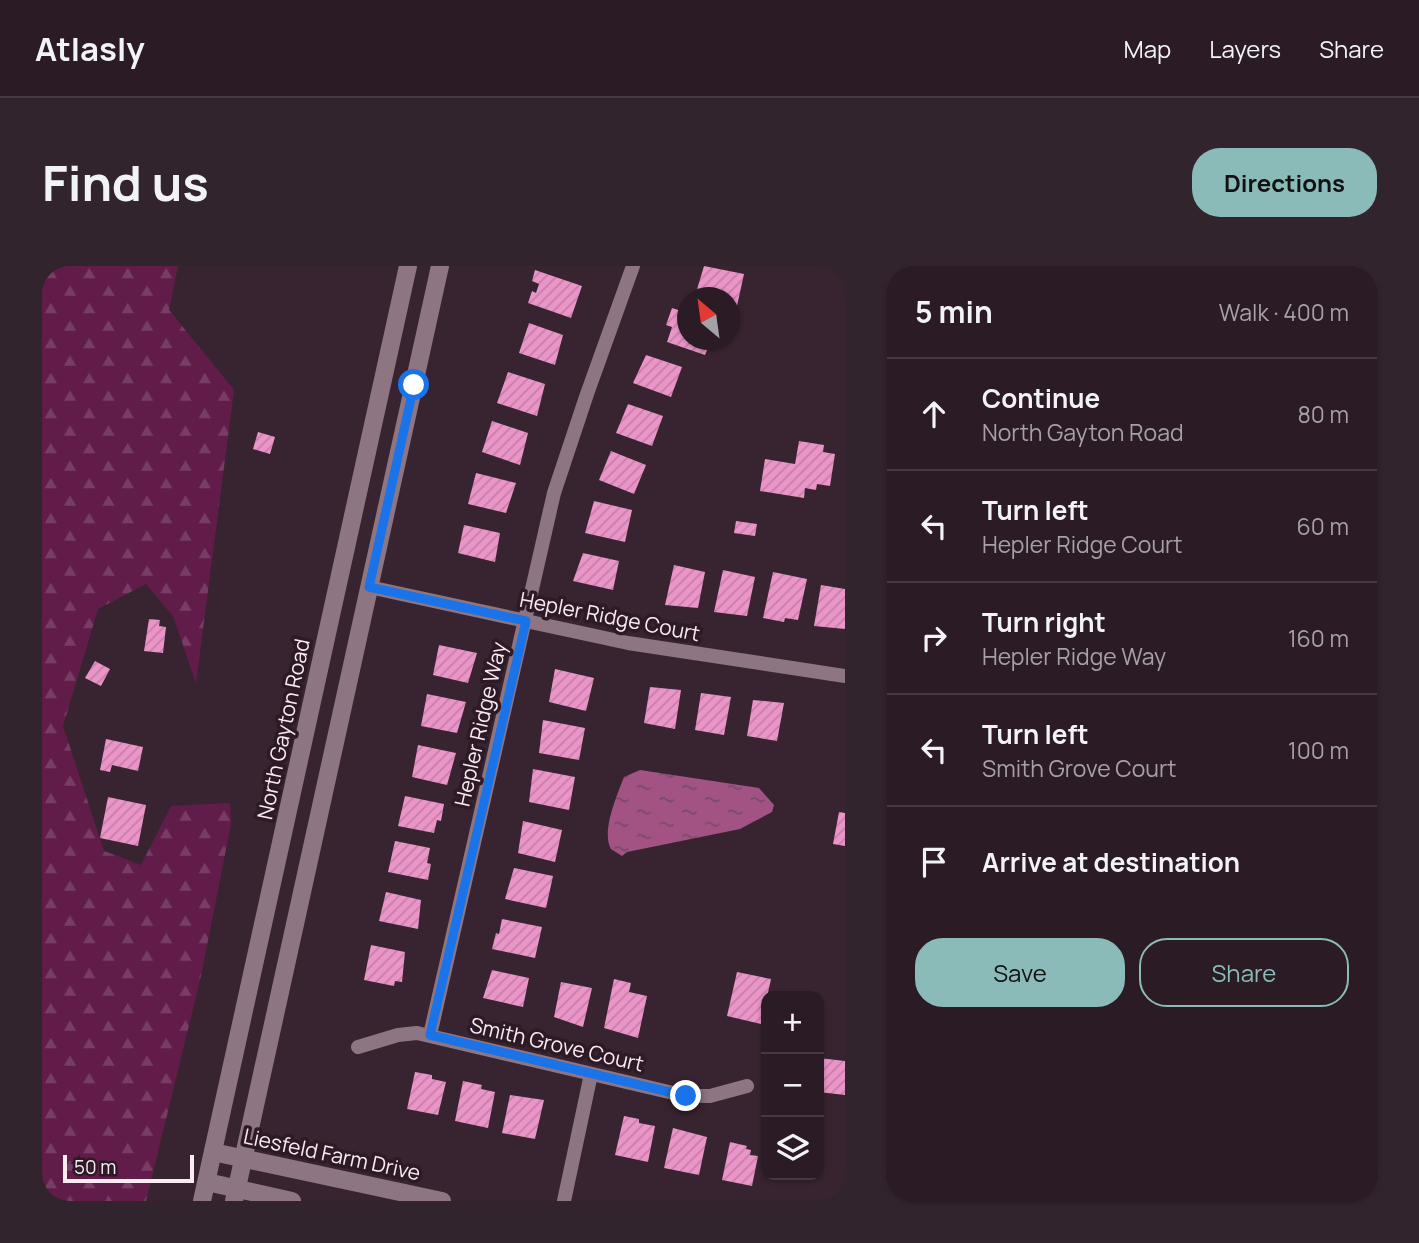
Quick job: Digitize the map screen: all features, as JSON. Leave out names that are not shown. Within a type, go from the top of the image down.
[{"type":"main road","name":"North Gayton Road","points":[[202,1201],[408,266]]},
{"type":"main road","points":[[236,1195],[440,266]]},
{"type":"main road","name":"Liesfeld Farm Drive","points":[[213,1152],[442,1201]]},
{"type":"main road","points":[[207,1182],[236,1195],[292,1201]]},
{"type":"street","name":"Hepler Ridge Way","points":[[430,1035],[554,493],[633,266]]},
{"type":"street","name":"Hepler Ridge Court","points":[[369,587],[628,643],[845,676]]},
{"type":"street","name":"Smith Grove Court","points":[[358,1047],[408,1033],[430,1035],[698,1097],[747,1086]]},
{"type":"street","points":[[564,1201],[591,1074]]},
{"type":"green space","points":[[42,266],[178,266],[169,310],[234,390],[196,683],[173,616],[146,584],[98,609],[63,726],[104,851],[141,865],[171,806],[230,803],[231,824],[201,976],[146,1201],[42,1201]]},
{"type":"water","points":[[640,770],[759,788],[774,805],[772,812],[740,829],[627,852],[622,856],[611,849],[608,842],[609,823],[624,777]]},
{"type":"building","points":[[704,266],[744,274],[740,292],[740,287],[698,287]]},
{"type":"building","points":[[535,270],[582,286],[571,318],[528,303],[532,291],[536,293],[539,284],[532,281]]},
{"type":"building","points":[[672,308],[677,310],[677,345],[667,342],[672,327],[666,325]]},
{"type":"building","points":[[529,323],[563,335],[555,365],[519,353]]},
{"type":"building","points":[[690,350],[707,350],[705,355]]},
{"type":"building","points":[[646,355],[682,367],[671,397],[633,383]]},
{"type":"building","points":[[508,372],[545,384],[537,416],[497,403]]},
{"type":"building","points":[[628,404],[663,416],[652,446],[616,433]]},
{"type":"building","points":[[492,421],[528,433],[520,465],[482,452]]},
{"type":"building","points":[[258,432],[275,437],[270,454],[253,449]]},
{"type":"building","points":[[799,441],[824,445],[823,452],[835,454],[830,486],[817,484],[816,490],[805,488],[804,498],[760,491],[765,459],[795,464]]},
{"type":"building","points":[[611,451],[646,465],[634,494],[599,480]]},
{"type":"building","points":[[476,473],[516,483],[506,513],[468,504]]},
{"type":"building","points":[[594,501],[632,510],[625,542],[585,533]]},
{"type":"building","points":[[736,521],[757,524],[755,536],[734,533]]},
{"type":"building","points":[[464,525],[500,533],[495,562],[458,553]]},
{"type":"building","points":[[583,553],[619,561],[613,590],[573,581]]},
{"type":"building","points":[[674,565],[705,572],[698,608],[665,605]]},
{"type":"building","points":[[723,570],[755,577],[747,616],[714,612]]},
{"type":"building","points":[[773,572],[807,579],[798,620],[785,618],[784,622],[763,618]]},
{"type":"building","points":[[821,585],[845,589],[845,629],[814,626]]},
{"type":"building","points":[[149,619],[160,620],[159,626],[166,627],[163,653],[144,651]]},
{"type":"building","points":[[439,645],[477,653],[468,683],[433,675]]},
{"type":"building","points":[[95,661],[110,669],[101,686],[85,678]]},
{"type":"building","points":[[555,669],[594,678],[586,711],[549,702]]},
{"type":"building","points":[[650,687],[681,690],[675,729],[644,723]]},
{"type":"building","points":[[701,693],[731,697],[724,735],[695,730]]},
{"type":"building","points":[[427,694],[466,702],[457,733],[421,726]]},
{"type":"building","points":[[753,700],[784,703],[777,741],[747,736]]},
{"type":"building","points":[[543,720],[585,728],[579,760],[539,753]]},
{"type":"building","points":[[106,739],[143,747],[138,771],[112,765],[110,772],[100,770]]},
{"type":"building","points":[[418,745],[456,753],[447,785],[412,777]]},
{"type":"building","points":[[533,769],[575,777],[569,810],[529,802]]},
{"type":"building","points":[[405,796],[444,804],[441,821],[437,820],[434,833],[398,826]]},
{"type":"building","points":[[108,797],[146,805],[138,846],[100,838]]},
{"type":"building","points":[[839,812],[845,813],[845,846],[833,844]]},
{"type":"building","points":[[523,821],[562,830],[555,862],[518,853]]},
{"type":"building","points":[[395,841],[430,848],[428,880],[388,872]]},
{"type":"building","points":[[514,868],[553,876],[546,908],[505,899]]},
{"type":"building","points":[[386,892],[421,900],[418,929],[379,921]]},
{"type":"building","points":[[502,919],[542,927],[535,958],[492,949]]},
{"type":"building","points":[[371,945],[405,952],[402,982],[395,981],[394,986],[364,980]]},
{"type":"building","points":[[492,970],[529,978],[523,1007],[483,998]]},
{"type":"building","points":[[737,972],[771,979],[768,991],[761,991],[761,1024],[727,1016]]},
{"type":"building","points":[[614,979],[631,983],[629,992],[647,996],[638,1038],[604,1028]]},
{"type":"building","points":[[561,982],[592,988],[583,1027],[554,1017]]},
{"type":"building","points":[[824,1059],[845,1061],[845,1095],[824,1093]]},
{"type":"building","points":[[415,1072],[432,1075],[432,1079],[446,1082],[438,1115],[407,1109]]},
{"type":"building","points":[[463,1081],[482,1085],[481,1089],[495,1092],[488,1128],[455,1121]]},
{"type":"building","points":[[510,1095],[544,1100],[535,1139],[502,1133]]},
{"type":"building","points":[[624,1116],[655,1126],[648,1162],[615,1155]]},
{"type":"building","points":[[673,1128],[707,1137],[699,1175],[664,1168]]},
{"type":"building","points":[[730,1142],[747,1146],[746,1149],[751,1150],[750,1155],[758,1156],[752,1186],[722,1180]]},
{"type":"route","points":[[414,385],[369,587],[526,621],[430,1035],[686,1096]]}]
